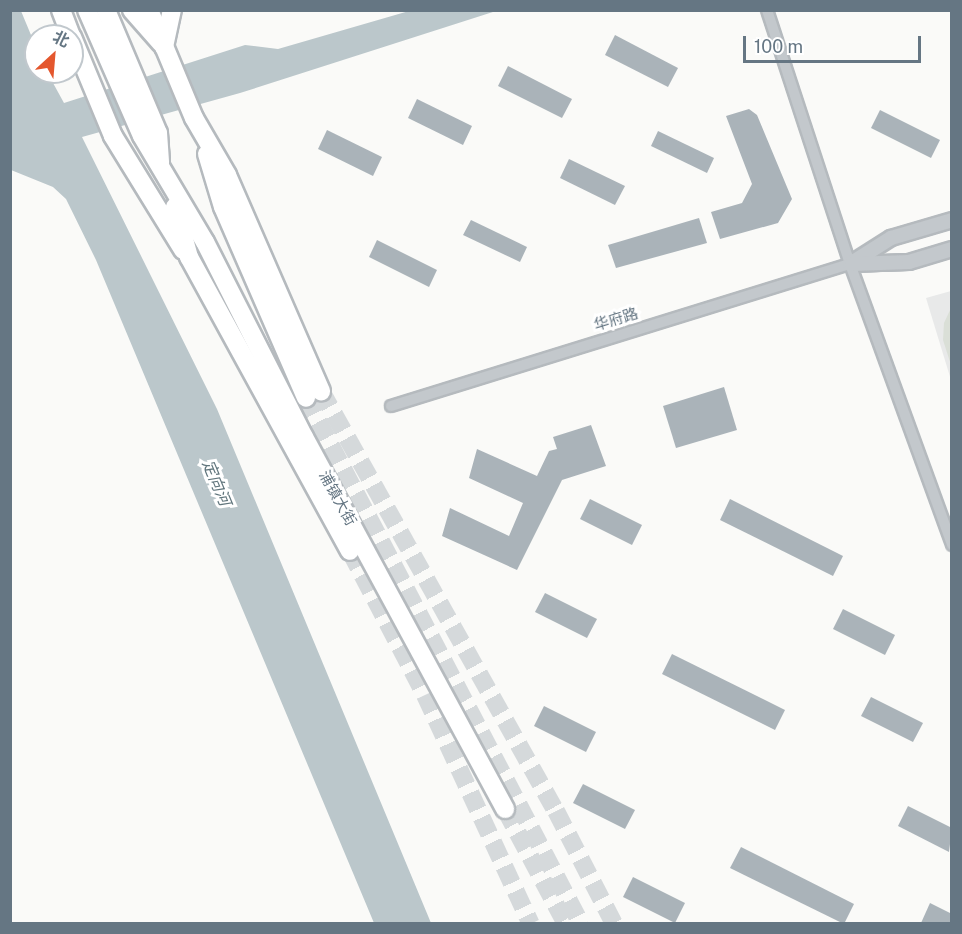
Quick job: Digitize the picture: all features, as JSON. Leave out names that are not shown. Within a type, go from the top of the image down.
[{"type":"main road","points":[[61,10],[67,24]]},
{"type":"main road","name":"浦镇大街","points":[[87,10],[110,64],[150,135],[170,188],[189,257],[350,551]]},
{"type":"main road","points":[[106,10],[129,66],[150,135]]},
{"type":"main road","points":[[132,10],[164,47]]},
{"type":"main road","points":[[149,10],[197,125],[227,175],[313,395]]},
{"type":"main road","points":[[164,47],[172,10]]},
{"type":"main road","points":[[84,66],[112,136],[167,230],[189,257]]},
{"type":"main road","name":"浦镇大街","points":[[170,188],[204,242],[304,436],[506,809]]},
{"type":"street","points":[[767,10],[850,264],[951,546]]},
{"type":"street","name":"华府路","points":[[391,406],[850,264],[891,238],[951,220]]},
{"type":"street","name":"华府路","points":[[850,264],[909,262],[951,249]]},
{"type":"shaded area","points":[[951,291],[951,380],[926,298]]},
{"type":"shaded area","points":[[951,308],[951,365],[943,340],[944,323]]},
{"type":"water","name":"定向河","points":[[11,11],[21,11],[26,24],[24,24],[24,84],[54,84],[64,103],[245,45],[278,49],[409,11],[496,11],[240,93],[82,137],[217,409],[431,923],[374,923],[96,260],[66,199],[53,187],[11,170]]},
{"type":"building","points":[[615,35],[678,68],[668,87],[605,55]]},
{"type":"building","points":[[508,66],[572,99],[562,118],[498,86]]},
{"type":"building","points":[[417,99],[472,126],[463,145],[408,118]]},
{"type":"building","points":[[749,109],[757,115],[792,199],[778,223],[720,239],[711,212],[742,203],[752,184],[726,116]]},
{"type":"building","points":[[880,110],[940,140],[931,158],[871,128]]},
{"type":"building","points":[[327,130],[382,157],[373,176],[318,149]]},
{"type":"building","points":[[658,131],[714,158],[707,173],[651,146]]},
{"type":"building","points":[[569,159],[625,186],[615,205],[560,178]]},
{"type":"building","points":[[699,218],[707,243],[616,268],[608,245]]},
{"type":"building","points":[[471,220],[527,247],[520,262],[463,235]]},
{"type":"building","points":[[377,240],[437,270],[429,287],[369,257]]},
{"type":"building","points":[[724,387],[737,430],[676,448],[663,406]]},
{"type":"building","points":[[591,425],[606,466],[562,480],[517,570],[442,536],[450,508],[509,536],[523,503],[469,478],[477,449],[537,476],[549,451],[557,449],[553,437]]},
{"type":"building","points":[[590,499],[642,525],[632,545],[580,519]]},
{"type":"building","points":[[730,499],[843,556],[833,576],[720,520]]},
{"type":"building","points":[[545,593],[597,619],[587,638],[535,612]]},
{"type":"building","points":[[843,609],[895,635],[885,655],[833,629]]},
{"type":"building","points":[[672,654],[785,710],[775,730],[662,674]]},
{"type":"building","points":[[871,697],[923,723],[913,742],[861,716]]},
{"type":"building","points":[[544,706],[596,732],[586,752],[534,726]]},
{"type":"building","points":[[583,784],[635,810],[625,829],[573,803]]},
{"type":"building","points":[[908,806],[952,828],[949,852],[898,826]]},
{"type":"building","points":[[741,847],[854,904],[844,924],[730,868]]},
{"type":"building","points":[[633,877],[685,903],[675,923],[623,897]]},
{"type":"building","points":[[930,903],[952,914],[952,924],[921,923]]},
{"type":"tunnel","points":[[321,391],[556,811],[614,924]]},
{"type":"tunnel","points":[[306,398],[581,924]]},
{"type":"tunnel","points":[[350,551],[425,695],[531,924]]},
{"type":"tunnel","points":[[505,809],[566,924]]}]
